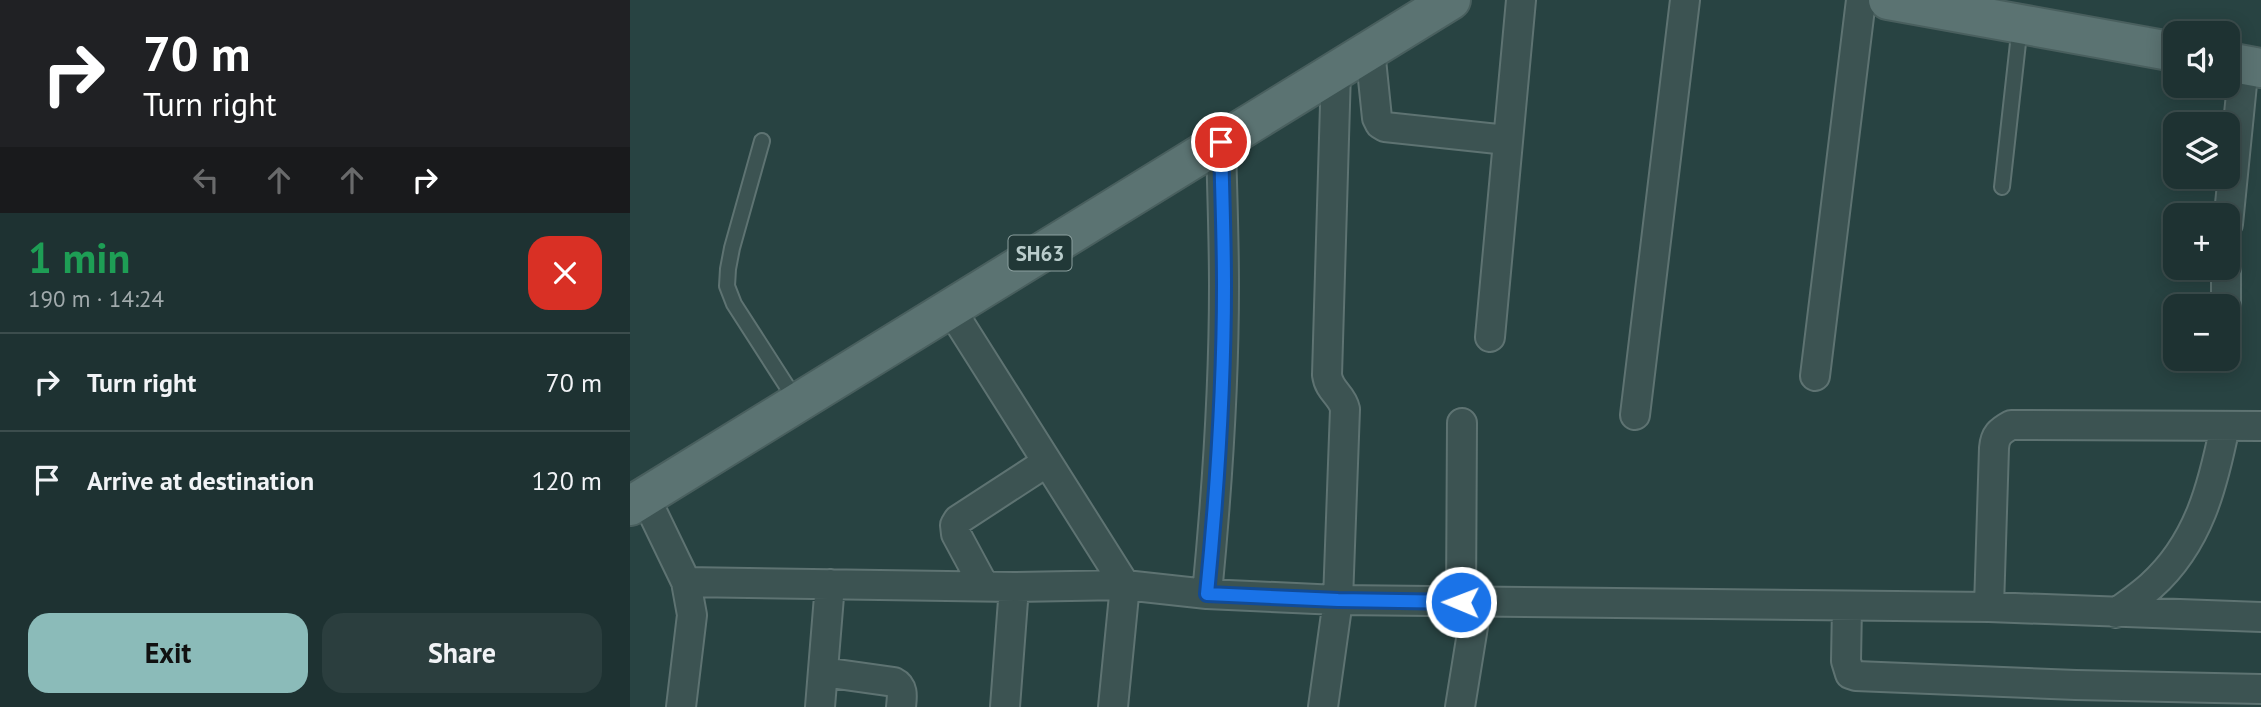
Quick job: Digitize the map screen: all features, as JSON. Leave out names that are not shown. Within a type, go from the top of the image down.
[{"type":"main road","name":"SH63","points":[[637,502],[1451,0]]},
{"type":"main road","points":[[1888,0],[2163,50]]},
{"type":"street","points":[[1490,337],[1521,0]]},
{"type":"street","points":[[1635,415],[1685,0]]},
{"type":"street","points":[[1815,376],[1861,0]]},
{"type":"street","points":[[1370,50],[1377,118],[1380,124],[1385,127],[1507,140]]},
{"type":"street","points":[[2230,203],[2244,65]]},
{"type":"street","points":[[1323,707],[1338,600],[1345,408],[1328,383],[1326,375],[1336,71]]},
{"type":"street","points":[[1207,594],[1217,489],[1222,393],[1224,286],[1221,142]]},
{"type":"street","points":[[950,309],[1125,586],[1113,707]]},
{"type":"street","points":[[1460,707],[1469,602],[1462,424]]},
{"type":"street","points":[[1989,607],[1994,448],[1995,438],[2001,430],[2011,425],[2261,426]]},
{"type":"street","points":[[2116,613],[2153,584],[2180,552],[2201,516],[2214,480],[2225,426]]},
{"type":"street","points":[[984,586],[956,534],[955,525],[958,520],[1047,462]]},
{"type":"street","points":[[637,502],[686,582],[692,615],[681,707]]},
{"type":"street","points":[[686,582],[1125,586],[1207,594],[1338,600],[1989,607],[2261,617]]},
{"type":"street","points":[[820,707],[830,584]]},
{"type":"street","points":[[1005,707],[1014,587]]},
{"type":"street","points":[[1847,606],[1846,661],[1850,674],[1856,676],[2261,689]]},
{"type":"street","points":[[823,672],[894,682],[901,689],[901,707]]},
{"type":"lane","points":[[2002,187],[2020,24]]},
{"type":"lane","points":[[762,141],[732,248],[727,286],[734,304],[798,403]]},
{"type":"route","points":[[1221,142],[1224,286],[1222,393],[1217,489],[1207,594],[1461,602]]}]
